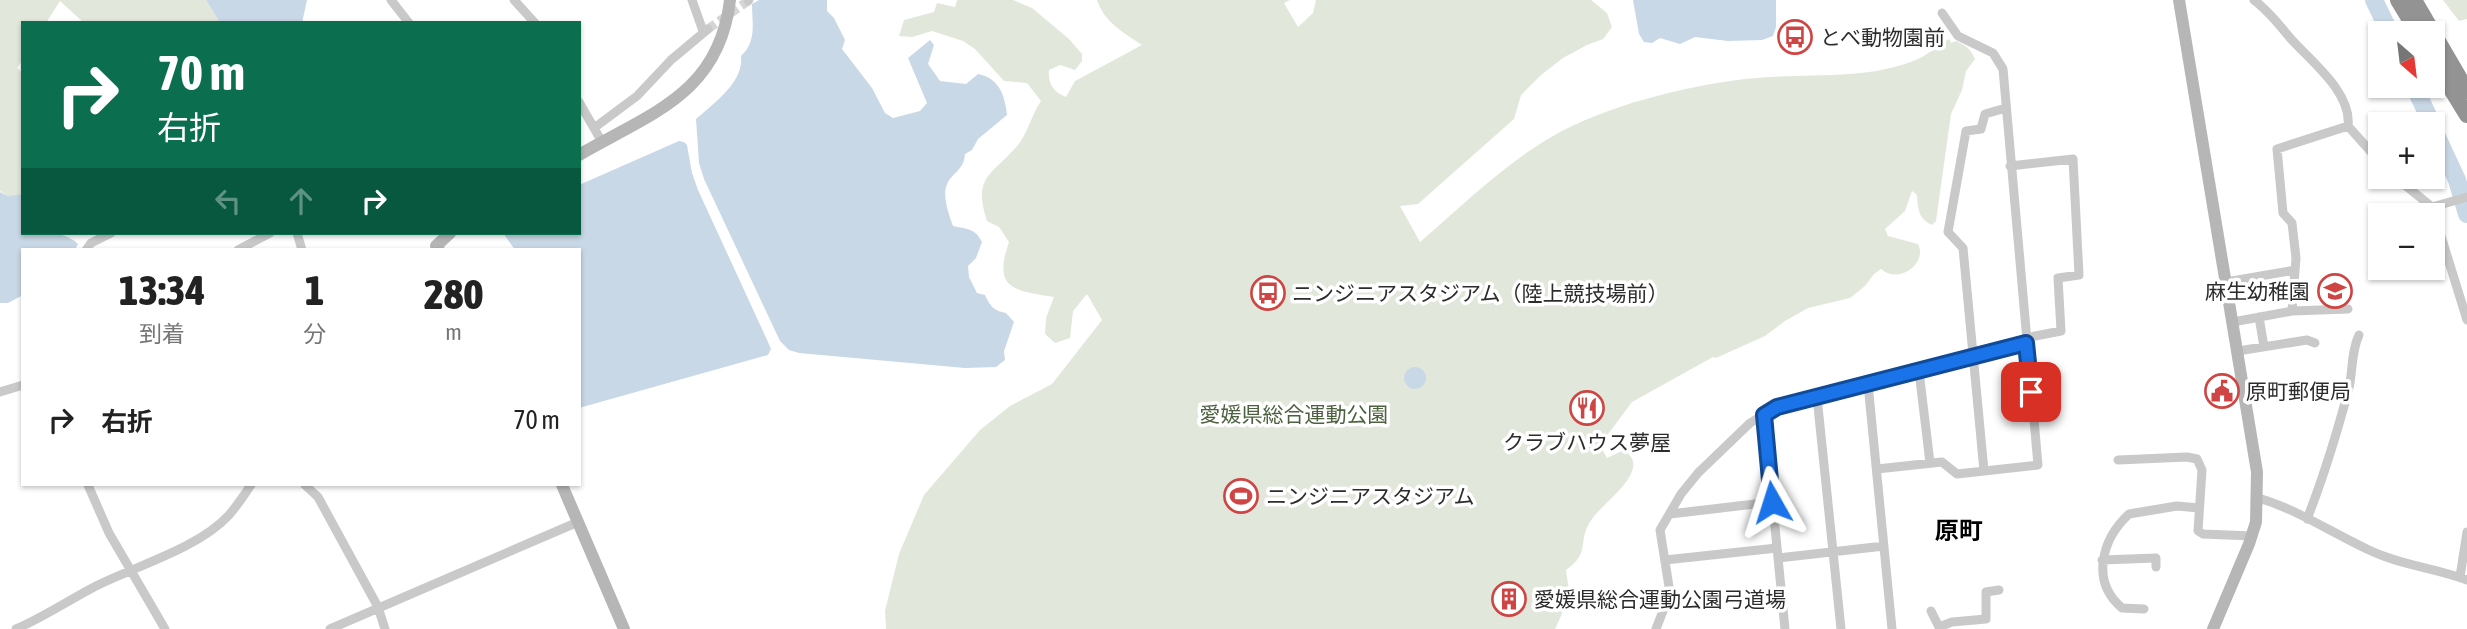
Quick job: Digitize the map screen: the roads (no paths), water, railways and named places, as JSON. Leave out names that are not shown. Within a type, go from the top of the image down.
[{"type":"highway","points":[[2398,0],[2411,21]]},
{"type":"highway","points":[[2414,0],[2467,91]]},
{"type":"highway","points":[[2445,80],[2467,116]]},
{"type":"street","points":[[391,0],[407,21]]},
{"type":"street","points":[[514,0],[533,21]]},
{"type":"street","points":[[594,128],[636,96],[706,30],[692,0]]},
{"type":"street","points":[[581,154],[663,108],[695,82],[713,59],[719,45],[730,0]]},
{"type":"street","points":[[2179,0],[2254,445],[2258,498],[2252,536],[2213,629]]},
{"type":"street","points":[[2253,0],[2267,11],[2330,81],[2349,117],[2348,126],[2368,148]]},
{"type":"street","points":[[1877,469],[1942,462],[1957,474],[2038,465],[2004,79],[1999,60],[1993,53],[1958,36],[1942,13]]},
{"type":"street","points":[[581,105],[602,142]]},
{"type":"street","points":[[1984,471],[1963,248],[1948,232],[1966,131],[1981,129],[1985,114],[2006,108]]},
{"type":"street","points":[[2292,312],[2295,270],[2292,223],[2283,213],[2277,149],[2348,126]]},
{"type":"street","points":[[1656,629],[1670,593],[1660,530],[1698,473],[1750,423],[1777,407],[2061,331],[2059,278],[2079,275],[2073,159],[2010,166]]},
{"type":"street","points":[[2411,189],[2429,203]]},
{"type":"street","points":[[2445,204],[2467,197]]},
{"type":"street","points":[[87,248],[91,243],[107,235]]},
{"type":"street","points":[[242,248],[266,235]]},
{"type":"street","points":[[436,248],[448,235]]},
{"type":"street","points":[[2445,245],[2467,320]]},
{"type":"street","points":[[2226,282],[2295,270]]},
{"type":"street","points":[[2233,322],[2292,312],[2348,309]]},
{"type":"street","points":[[2259,317],[2264,346]]},
{"type":"street","points":[[2307,519],[2329,460],[2349,388],[2354,347],[2359,335]]},
{"type":"street","points":[[2238,351],[2307,340],[2315,343]]},
{"type":"street","points":[[1919,371],[1930,463]]},
{"type":"street","points":[[1868,384],[1892,629]]},
{"type":"street","points":[[0,392],[21,386]]},
{"type":"street","points":[[1816,397],[1841,629]]},
{"type":"street","points":[[1764,415],[1785,629]]},
{"type":"street","points":[[2118,460],[2187,457],[2197,459],[2202,470],[2198,531],[2203,534],[2252,536]]},
{"type":"street","points":[[88,486],[109,533],[165,629]]},
{"type":"street","points":[[16,629],[131,569],[190,544],[228,516],[250,486]]},
{"type":"street","points":[[305,486],[318,497],[378,607],[385,629]]},
{"type":"street","points":[[562,486],[624,629]]},
{"type":"street","points":[[2258,498],[2282,505],[2391,559],[2463,579],[2467,532]]},
{"type":"street","points":[[1670,513],[1772,502]]},
{"type":"street","points":[[2144,609],[2122,608],[2117,604],[2105,582],[2102,559],[2104,551],[2129,514],[2177,506],[2199,508]]},
{"type":"street","points":[[330,629],[578,522]]},
{"type":"street","points":[[1665,560],[1833,552],[1884,546]]},
{"type":"street","points":[[2102,559],[2156,558],[2156,567]]},
{"type":"street","points":[[1931,611],[1940,628],[1952,622],[1986,619],[1986,592],[1999,590]]},
{"type":"street","points":[[1665,606],[1781,594]]},
{"type":"water","points":[[206,0],[307,0],[302,21],[219,21]]},
{"type":"water","points":[[759,0],[827,0],[827,11],[834,18],[845,40],[842,49],[872,88],[885,113],[893,118],[920,111],[927,103],[908,58],[930,40],[934,45],[928,64],[940,81],[966,84],[978,74],[991,79],[1000,89],[1007,115],[978,139],[972,150],[965,154],[963,163],[948,182],[945,192],[953,226],[973,232],[982,242],[976,258],[968,266],[969,277],[977,293],[985,295],[993,307],[1006,313],[1014,322],[1004,351],[1005,360],[996,367],[965,368],[799,353],[789,350],[780,341],[704,179],[699,163],[696,119],[719,99],[738,75],[741,56],[752,38],[752,4]]},
{"type":"water","points":[[1633,0],[1776,0],[1776,27],[1773,36],[1762,40],[1728,41],[1695,37],[1680,44],[1660,38],[1652,43],[1644,42],[1639,34]]},
{"type":"water","points":[[679,141],[684,142],[698,190],[771,349],[768,355],[581,407],[581,248],[514,248],[504,235],[581,235],[581,184]]},
{"type":"water","points":[[0,192],[8,196],[21,194],[21,235],[63,235],[78,244],[76,248],[21,248],[21,296],[8,303],[0,303]]},
{"type":"water","points":[[1415,367],[1423,370],[1426,378],[1423,386],[1415,389],[1407,386],[1404,378],[1407,370]]},
{"type":"waterway","points":[[2374,0],[2384,21]]},
{"type":"waterway","points":[[2420,98],[2426,112]]},
{"type":"waterway","points":[[2445,154],[2457,180],[2467,214]]},
{"type":"tunnel","points":[[708,29],[748,1]]},
{"type":"place","name":"とべ動物園前","points":[[1795,37]]},
{"type":"place","name":"麻生幼稚園","points":[[2335,291]]},
{"type":"place","name":"ニンジニアスタジアム（陸上競技場前）","points":[[1268,293]]},
{"type":"place","name":"原町郵便局","points":[[2222,391]]},
{"type":"place","name":"クラブハウス夢屋","points":[[1587,408]]},
{"type":"place","name":"ニンジニアスタジアム","points":[[1241,496]]},
{"type":"place","name":"愛媛県総合運動公園弓道場","points":[[1509,599]]},
{"type":"district","name":"原町","points":[[1959,530]]},
{"type":"park label","name":"愛媛県総合運動公園","points":[[1294,414]]}]
